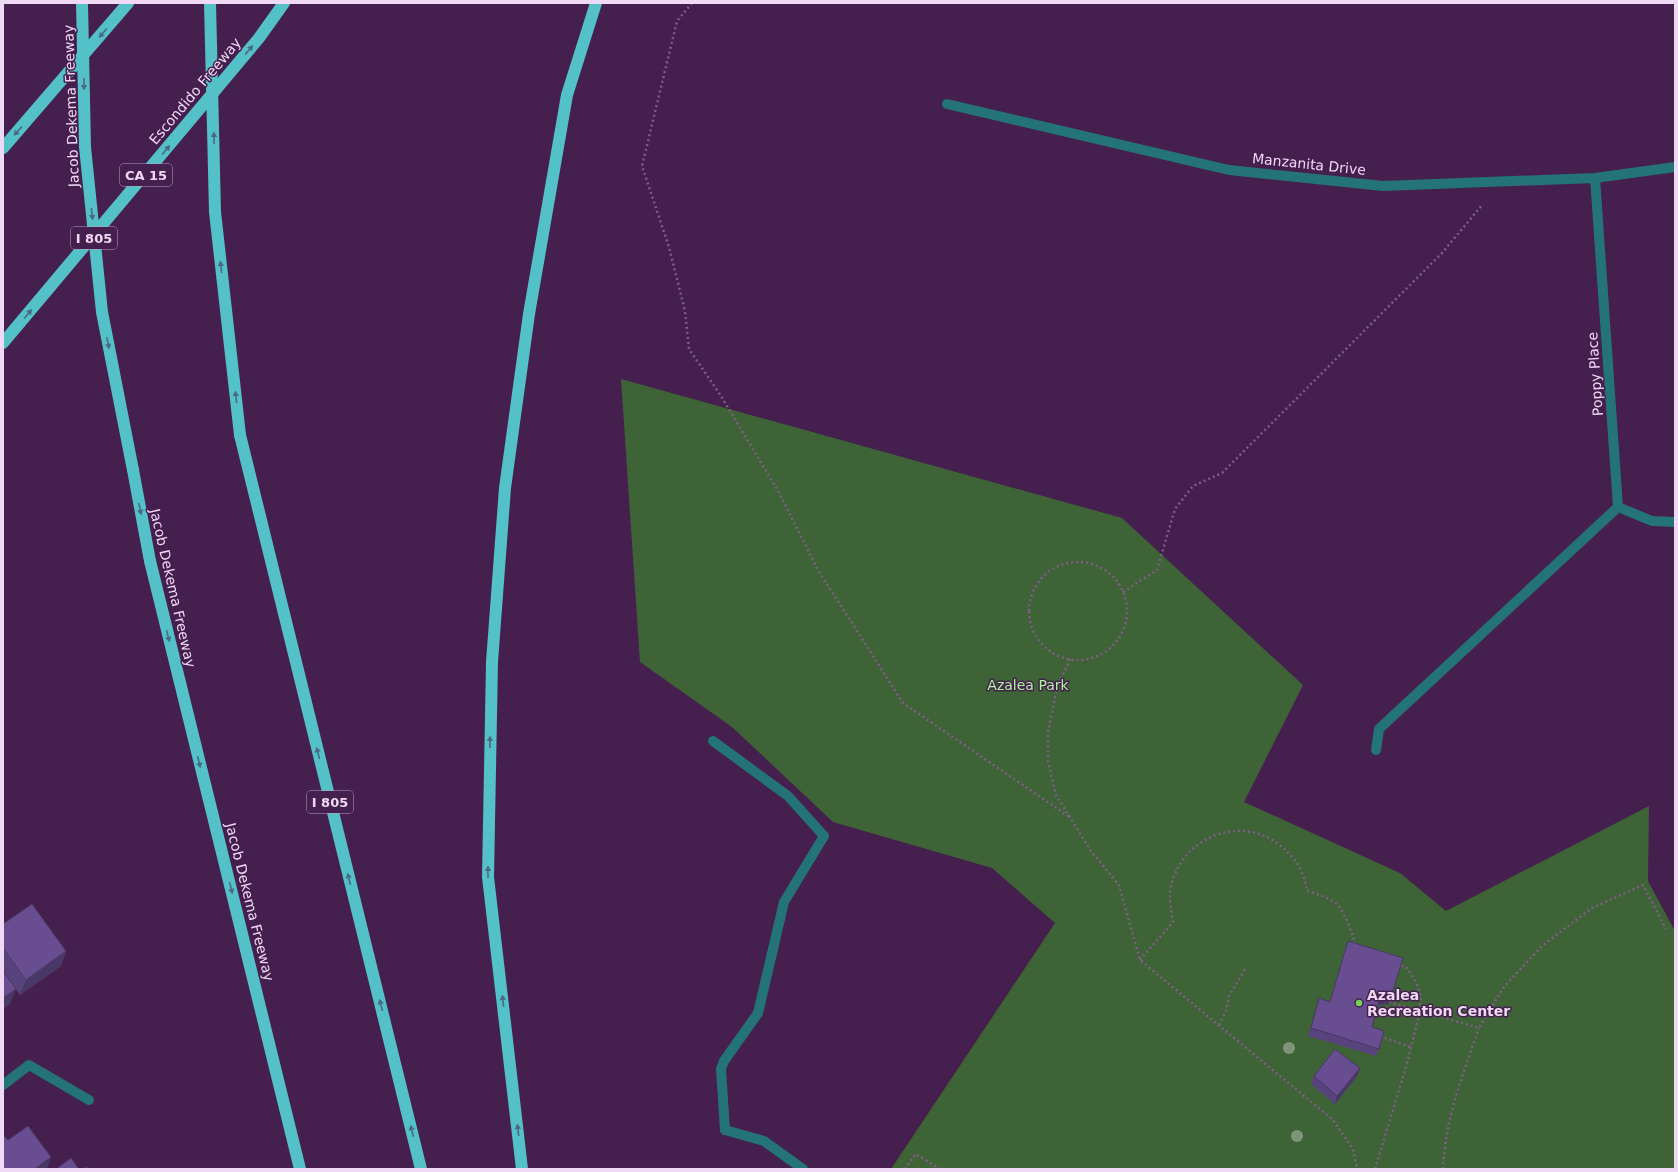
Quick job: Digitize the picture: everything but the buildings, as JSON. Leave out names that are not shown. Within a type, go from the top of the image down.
[{"type":"highway","name":"Jacob Dekema Freeway","points":[[82,3],[85,147],[102,312],[150,561],[300,1169]]},
{"type":"highway","points":[[3,148],[128,3]]},
{"type":"highway","name":"I 805","points":[[210,3],[215,212],[240,435],[421,1169]]},
{"type":"highway","name":"Escondido Freeway","points":[[3,343],[259,38],[284,3]]},
{"type":"highway","points":[[522,1169],[488,877],[492,662],[505,488],[529,314],[567,95],[596,3]]},
{"type":"street","name":"Manzanita Drive","points":[[947,104],[1229,170],[1384,186],[1595,178],[1675,167]]},
{"type":"street","name":"Poppy Place","points":[[1595,178],[1618,507]]},
{"type":"street","points":[[1376,750],[1379,729],[1618,507],[1652,521],[1675,522]]},
{"type":"street","points":[[713,741],[788,796],[824,836],[784,902],[758,1013],[724,1061],[721,1069],[725,1130],[764,1142],[803,1169]]},
{"type":"street","points":[[3,1085],[29,1065],[89,1100]]},
{"type":"path","points":[[692,3],[676,21],[642,166],[669,247],[685,311],[689,349],[721,396],[778,491],[818,570],[903,703],[1071,818]]},
{"type":"path","points":[[1123,592],[1157,570],[1175,509],[1193,486],[1222,473],[1228,468],[1442,253],[1502,182]]},
{"type":"path","points":[[1084,562],[1100,567],[1114,578],[1123,592],[1127,606],[1126,621],[1121,635],[1112,647],[1099,655],[1085,660],[1070,659],[1054,654],[1041,643],[1032,629],[1028,612],[1031,595],[1039,580],[1052,569],[1067,563],[1084,562]]},
{"type":"path","points":[[1070,659],[1057,688],[1051,709],[1048,732],[1048,761],[1056,795],[1092,851],[1119,885],[1140,960],[1333,1120],[1353,1149],[1358,1169]]},
{"type":"path","points":[[1140,960],[1173,922],[1170,903],[1171,884],[1178,866],[1190,850],[1205,839],[1223,832],[1242,831],[1261,834],[1278,843],[1292,856],[1302,872],[1307,891],[1322,896],[1340,907],[1353,933],[1357,950]]},
{"type":"path","points":[[1443,1169],[1444,1150],[1456,1094],[1478,1028],[1503,988],[1543,945],[1592,908],[1643,885],[1666,929]]},
{"type":"path","points":[[1375,1169],[1406,1067],[1419,1011],[1420,997],[1416,982],[1407,968],[1393,963]]},
{"type":"path","points":[[1219,1025],[1226,1011],[1229,996],[1246,967]]},
{"type":"path","points":[[1389,1002],[1478,1028]]},
{"type":"path","points":[[1376,1035],[1410,1047]]},
{"type":"path","points":[[905,1169],[916,1154],[940,1169]]},
{"type":"green space","name":"Azalea Park","points":[[621,379],[1122,518],[1303,685],[1244,802],[1400,873],[1446,911],[1649,806],[1648,881],[1675,931],[1675,1169],[891,1169],[1055,923],[992,868],[833,822],[732,727],[640,662]]},
{"type":"place","name":"Azalea Recreation Center","points":[[1359,1003]]}]
